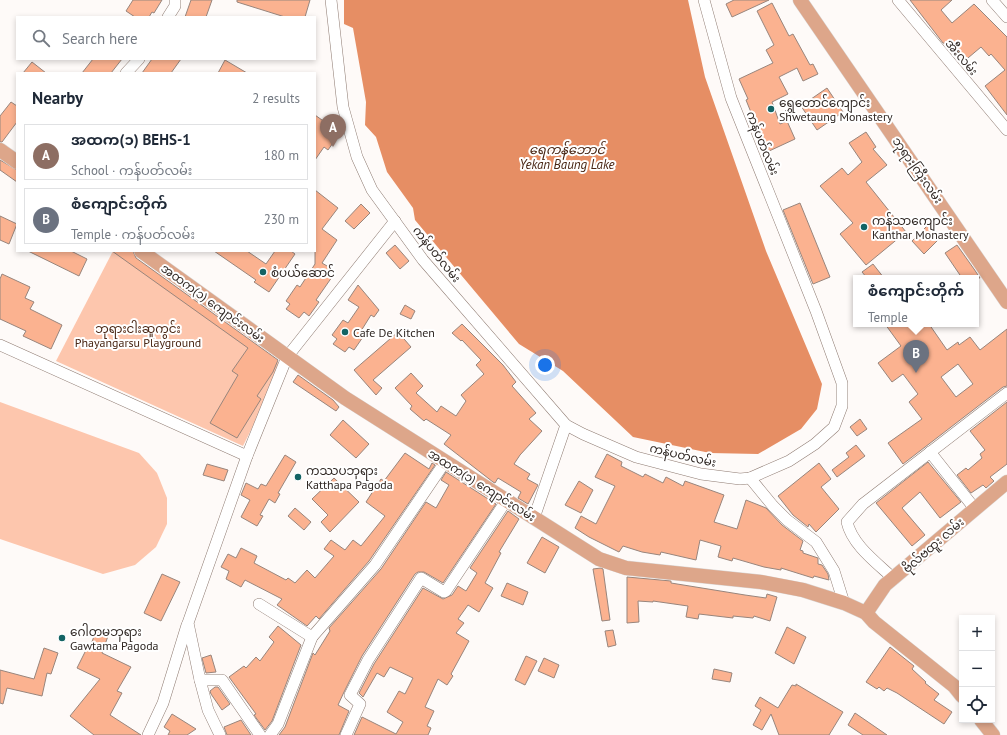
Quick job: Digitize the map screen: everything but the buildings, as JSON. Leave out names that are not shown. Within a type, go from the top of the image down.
[{"type":"main road","name":"ဘုရားကြီးလမ်း","points":[[800,0],[1007,302]]},
{"type":"main road","points":[[0,150],[16,161]]},
{"type":"main road","name":"အထက(၁) ကျောင်းလမ်း","points":[[142,252],[345,398],[599,559],[626,568],[761,582],[803,590],[844,603],[866,613]]},
{"type":"main road","name":"ဗိုလ်ဗထူး လမ်း","points":[[866,613],[885,585],[894,579],[1007,482]]},
{"type":"main road","points":[[866,613],[874,622],[954,686],[959,692]]},
{"type":"main road","points":[[983,723],[993,735]]},
{"type":"street","points":[[169,16],[174,6],[175,0]]},
{"type":"street","name":"ကန်ပတ်လမ်း","points":[[331,0],[343,107],[357,157],[372,190],[423,260],[566,425],[636,457],[701,474],[740,479],[750,478],[789,461],[815,444],[834,427],[842,406],[842,383],[816,310],[731,98],[704,0]]},
{"type":"street","name":"အီးလမ်း","points":[[898,0],[1007,130]]},
{"type":"street","points":[[992,0],[1007,16]]},
{"type":"street","points":[[127,72],[138,60]]},
{"type":"street","points":[[148,735],[163,704],[188,623],[247,456],[287,357],[395,221]]},
{"type":"street","points":[[0,345],[247,456]]},
{"type":"street","points":[[894,579],[863,549],[849,532],[847,522],[862,504],[1007,393]]},
{"type":"street","points":[[534,518],[566,425]]},
{"type":"street","points":[[930,452],[975,508]]},
{"type":"street","points":[[270,735],[278,724],[312,637],[375,565],[445,462]]},
{"type":"street","points":[[750,478],[773,506],[820,548],[834,571],[844,603]]},
{"type":"street","points":[[346,735],[360,704],[350,695],[350,693],[368,660],[421,578],[444,592],[446,591],[506,501]]},
{"type":"street","points":[[259,604],[312,637]]},
{"type":"street","points":[[188,623],[208,710],[220,735]]},
{"type":"street","points":[[200,680],[222,680],[260,735]]},
{"type":"green space","name":"ဘုရားငါးဆူကွင်း Phayangarsu Playground","points":[[112,252],[119,252],[283,366],[243,446],[56,361]]},
{"type":"green space","points":[[0,402],[139,453],[157,473],[167,498],[167,524],[156,547],[135,565],[103,574],[0,539]]},
{"type":"water","name":"ရေကန်ဘောင် Yekan Baung Lake","points":[[344,0],[688,0],[705,77],[766,251],[822,384],[817,409],[801,429],[758,454],[710,453],[633,437],[563,371],[519,344],[415,220],[413,208],[387,172],[376,137],[365,125],[366,102],[353,28],[344,24]]},
{"type":"place","name":"ရွှေတောင်ကျောင်း Shwetaung Monastery","points":[[771,109]]},
{"type":"place","name":"အထက(၁) BEHS-1","points":[[333,147]]},
{"type":"place","name":"ကန်သာကျောင်း Kanthar Monastery","points":[[864,227]]},
{"type":"place","name":"စံပယ်ဆောင်","points":[[263,272]]},
{"type":"place","name":"Cafe De Kitchen","points":[[345,332]]},
{"type":"place","name":"စံကျောင်းတိုက်","points":[[916,373]]},
{"type":"place","name":"ကဿပဘုရား Katthapa Pagoda","points":[[298,477]]},
{"type":"place","name":"ဂေါတမဘုရား Gawtama Pagoda","points":[[62,638]]}]
